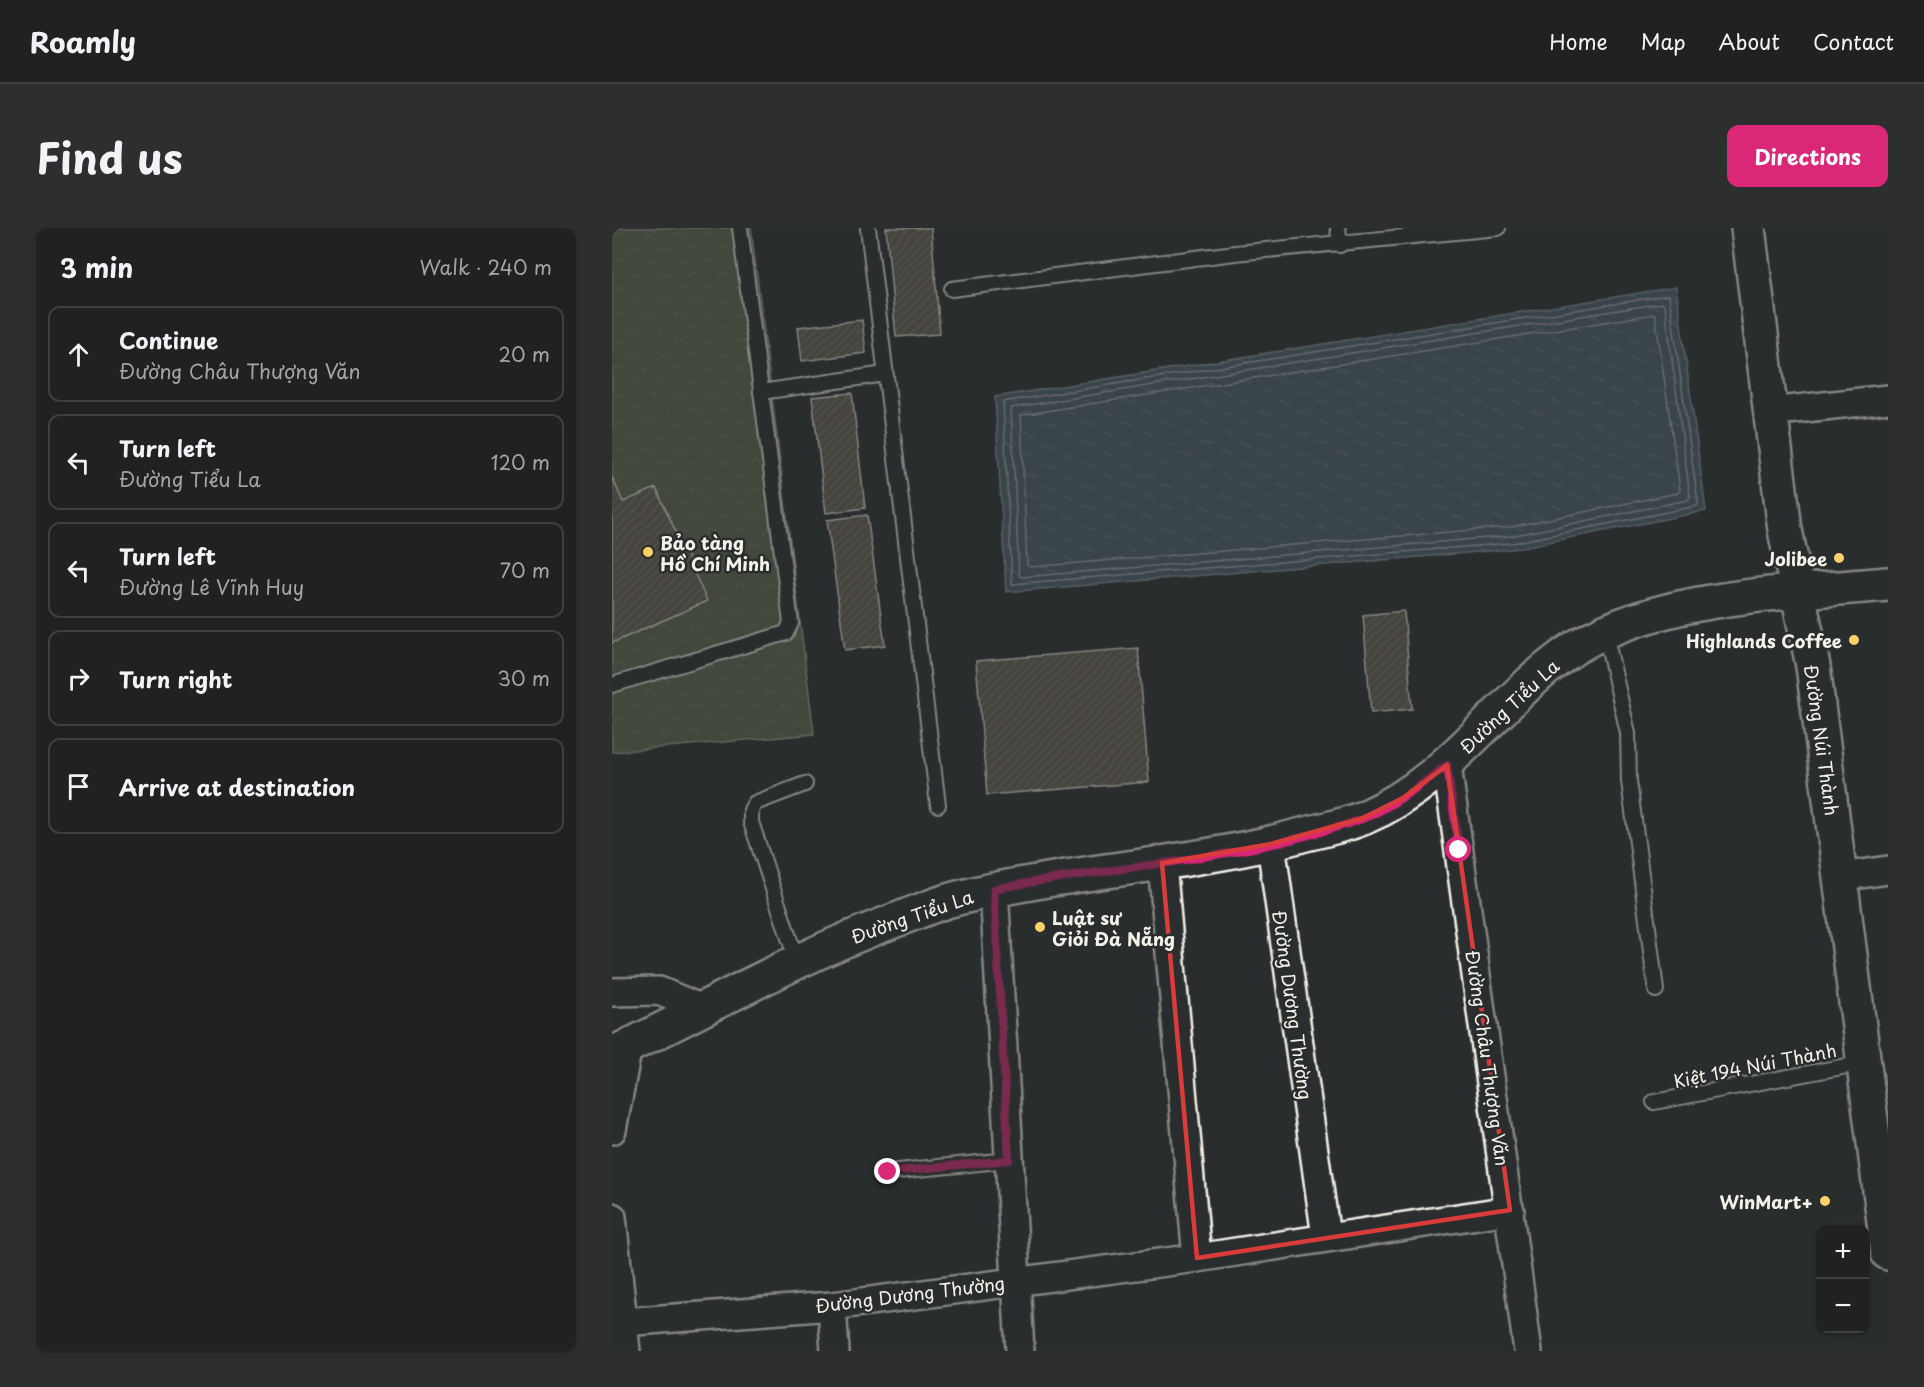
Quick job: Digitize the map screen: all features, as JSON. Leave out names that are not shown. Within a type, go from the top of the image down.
[{"type":"main road","name":"Đường Núi Thành","points":[[1748,228],[1769,412],[1797,593],[1814,666],[1863,1063],[1880,1145],[1888,1253]]},
{"type":"main road","name":"Đường Tiểu La","points":[[620,1050],[797,962],[857,935],[945,902],[994,889],[1270,844],[1363,818],[1403,798],[1447,765],[1524,689],[1566,654],[1605,633],[1667,611],[1706,603],[1888,584]]},
{"type":"street","points":[[1769,412],[1888,399]]},
{"type":"street","name":"Đường Châu Thượng Văn","points":[[1447,765],[1528,1351]]},
{"type":"street","name":"Đường Dương Thường","points":[[1270,844],[1326,1237]]},
{"type":"street","points":[[1162,863],[1197,1258]]},
{"type":"street","points":[[1841,877],[1888,870]]},
{"type":"street","points":[[994,889],[1020,1351]]},
{"type":"street","points":[[612,992],[659,991],[702,1009]]},
{"type":"street","points":[[612,1130],[620,1050]]},
{"type":"street","name":"Đường Dương Thường","points":[[623,1322],[832,1306],[1015,1280],[1197,1258],[1510,1210]]},
{"type":"street","points":[[612,1217],[626,1351]]},
{"type":"street","points":[[832,1306],[835,1351]]},
{"type":"lane","points":[[612,686],[786,633],[791,623],[740,228]]},
{"type":"lane","points":[[868,228],[938,805]]},
{"type":"lane","points":[[1338,228],[1340,245]]},
{"type":"lane","points":[[952,289],[1235,253],[1340,245],[1498,228]]},
{"type":"lane","points":[[761,392],[885,374]]},
{"type":"lane","points":[[1605,633],[1628,733],[1629,781],[1656,990]]},
{"type":"lane","points":[[797,962],[751,822],[751,810],[755,803],[805,784]]},
{"type":"lane","name":"Kiệt 194 Núi Thành","points":[[1654,1102],[1863,1063]]},
{"type":"lane","points":[[888,1172],[1009,1160]]},
{"type":"highlighted area","points":[[1447,765],[1510,1210],[1197,1258],[1162,863],[1271,844],[1363,818],[1403,798]]},
{"type":"green space","points":[[612,228],[751,228],[814,734],[612,752]]},
{"type":"water","points":[[1676,287],[1706,511],[1513,549],[1006,592],[995,397]]},
{"type":"building","points":[[886,228],[931,228],[940,334],[896,337]]},
{"type":"building","points":[[862,320],[866,353],[802,361],[798,327]]},
{"type":"building","points":[[852,393],[865,508],[826,513],[812,397]]},
{"type":"building","name":"Bảo tàng Hồ Chí Minh","points":[[612,477],[623,502],[656,488],[707,601],[612,643]]},
{"type":"building","points":[[867,515],[885,645],[845,650],[827,520]]},
{"type":"building","points":[[1404,611],[1412,709],[1371,713],[1363,615]]},
{"type":"building","points":[[1138,648],[1149,782],[987,795],[976,661]]},
{"type":"place","name":"Bảo tàng Hồ Chí Minh","points":[[648,552]]},
{"type":"place","name":"Jolibee","points":[[1839,558]]},
{"type":"place","name":"Highlands Coffee","points":[[1854,640]]},
{"type":"place","name":"Luật sư Giỏi Đà Nẵng","points":[[1040,927]]},
{"type":"place","name":"WinMart+","points":[[1825,1201]]},
{"type":"route","points":[[888,1172],[1009,1160],[994,889],[1270,844],[1363,818],[1403,798],[1447,765],[1459,850]]}]
